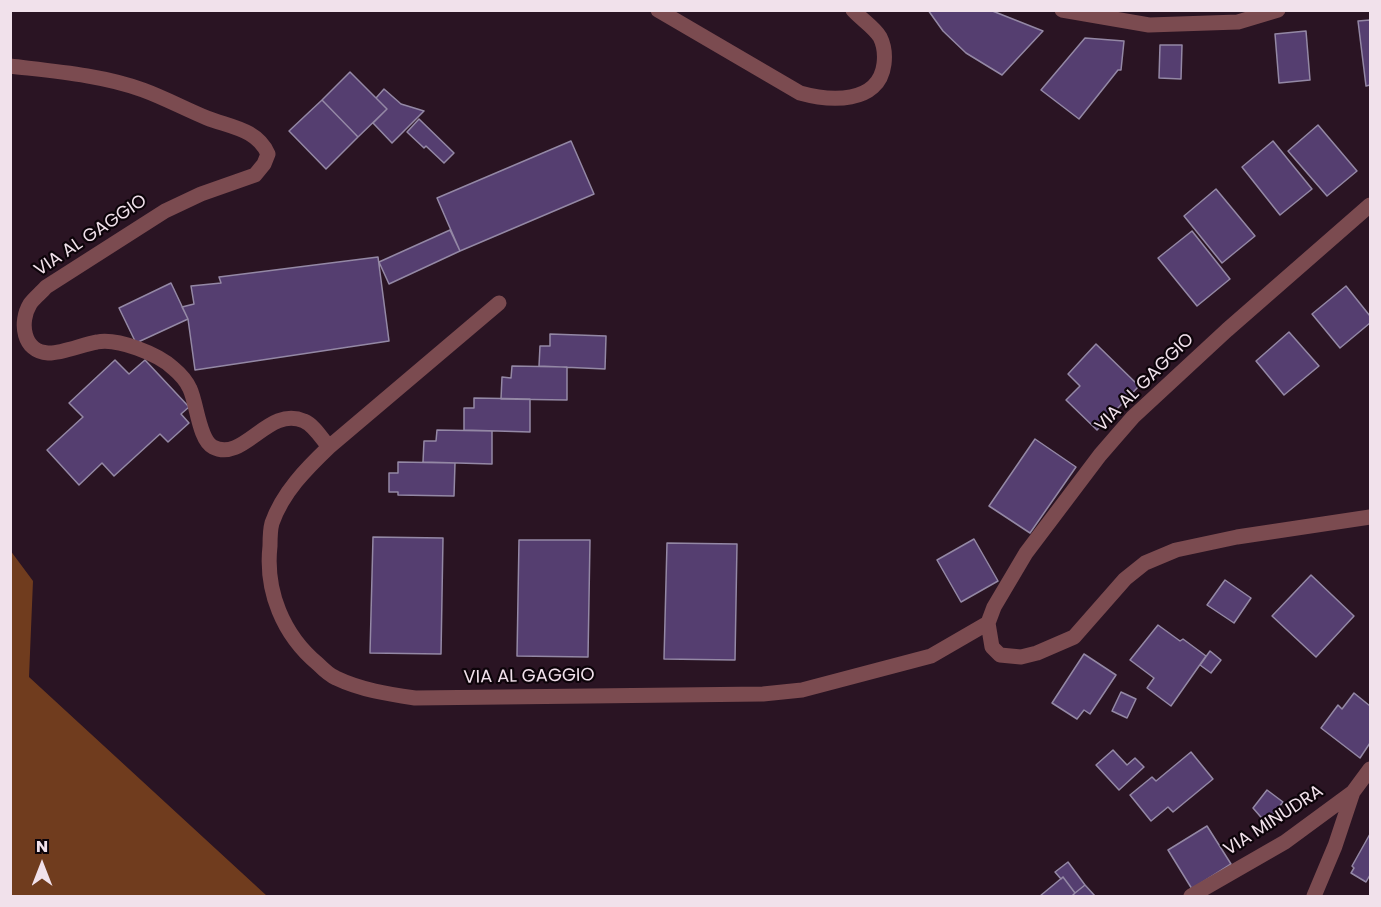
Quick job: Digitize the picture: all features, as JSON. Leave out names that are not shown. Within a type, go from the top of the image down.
[{"type":"street","points":[[658,10],[800,93],[820,99],[843,99],[859,96],[874,87],[883,73],[885,56],[880,37],[853,10]]},
{"type":"street","points":[[1062,10],[1149,25],[1238,22],[1278,10]]},
{"type":"street","name":"VIA AL GAGGIO","points":[[10,66],[87,76],[142,89],[196,114],[251,134],[263,143],[268,154],[255,176],[201,194],[165,211],[46,287],[30,304],[24,318],[25,336],[33,348],[48,354],[100,341],[117,343],[155,355],[174,368],[190,388],[205,438],[212,447],[223,450],[238,446],[278,420],[292,417],[306,422],[330,447]]},
{"type":"street","name":"VIA AL GAGGIO","points":[[499,303],[330,447],[305,471],[286,494],[272,524],[268,563],[274,598],[287,630],[305,653],[333,678],[371,692],[416,698],[763,694],[801,690],[931,656],[987,623],[1026,553],[1133,417],[1227,330],[1371,206]]},
{"type":"street","points":[[987,623],[992,647],[1000,655],[1021,657],[1037,653],[1074,637],[1125,579],[1145,562],[1176,550],[1237,537],[1371,517]]},
{"type":"street","name":"VIA MINUDRA","points":[[1191,897],[1285,842],[1353,792],[1371,769]]},
{"type":"street","points":[[1314,897],[1335,846],[1353,792]]},
{"type":"shaded area","points":[[10,550],[33,581],[29,677],[267,896],[11,896]]},
{"type":"building","points":[[928,10],[990,10],[1043,31],[1002,75],[966,53],[943,31]]},
{"type":"building","points":[[1370,20],[1370,85],[1366,86],[1358,21]]},
{"type":"building","points":[[1306,31],[1310,80],[1279,83],[1275,34]]},
{"type":"building","points":[[1085,38],[1124,41],[1121,70],[1118,70],[1079,119],[1041,90]]},
{"type":"building","points":[[1160,45],[1182,45],[1181,79],[1159,78]]},
{"type":"building","points":[[350,72],[387,109],[358,137],[322,100]]},
{"type":"building","points":[[384,89],[401,104],[424,111],[392,143],[373,123],[387,109],[376,98]]},
{"type":"building","points":[[322,100],[358,137],[326,169],[289,131]]},
{"type":"building","points":[[419,119],[454,153],[444,163],[407,132]]},
{"type":"building","points":[[1318,125],[1357,171],[1327,196],[1288,151]]},
{"type":"building","points":[[571,141],[594,194],[460,251],[437,198]]},
{"type":"building","points":[[1273,141],[1312,189],[1280,215],[1242,167]]},
{"type":"building","points":[[1216,189],[1255,236],[1222,263],[1184,216]]},
{"type":"building","points":[[450,230],[460,251],[389,284],[379,262]]},
{"type":"building","points":[[1192,231],[1230,279],[1197,306],[1158,258]]},
{"type":"building","points":[[378,257],[389,341],[195,370],[188,319],[182,307],[194,304],[191,286],[221,283],[219,277]]},
{"type":"building","points":[[171,283],[188,319],[136,343],[119,308]]},
{"type":"building","points":[[1346,286],[1370,316],[1370,323],[1340,348],[1312,314]]},
{"type":"building","points":[[1289,332],[1319,366],[1284,395],[1256,361]]},
{"type":"building","points":[[550,334],[606,336],[605,369],[539,366],[540,346],[550,346]]},
{"type":"building","points":[[1096,344],[1139,386],[1097,430],[1066,400],[1080,386],[1068,374]]},
{"type":"building","points":[[115,360],[129,374],[145,360],[189,407],[181,414],[189,423],[168,442],[160,434],[114,476],[102,463],[79,485],[47,450],[83,417],[69,403]]},
{"type":"building","points":[[512,366],[567,367],[567,400],[501,399],[502,377],[511,378]]},
{"type":"building","points":[[474,398],[530,399],[530,432],[464,430],[464,408],[474,408]]},
{"type":"building","points":[[437,430],[492,431],[492,464],[423,462],[424,441],[436,441]]},
{"type":"building","points":[[1035,439],[1076,467],[1030,533],[989,506]]},
{"type":"building","points":[[398,462],[455,463],[454,496],[398,495],[398,492],[389,492],[389,473],[398,473]]},
{"type":"building","points":[[373,537],[443,538],[441,654],[370,653]]},
{"type":"building","points":[[974,539],[998,581],[961,602],[937,560]]},
{"type":"building","points":[[519,540],[590,540],[588,657],[517,656]]},
{"type":"building","points":[[667,543],[737,544],[735,660],[664,659]]},
{"type":"building","points":[[1311,575],[1354,616],[1316,657],[1272,616]]},
{"type":"building","points":[[1225,580],[1251,598],[1234,623],[1207,605]]},
{"type":"building","points":[[1158,625],[1180,641],[1183,639],[1206,656],[1171,706],[1147,688],[1154,678],[1130,660]]},
{"type":"building","points":[[1210,651],[1221,660],[1211,673],[1200,665]]},
{"type":"building","points":[[1084,654],[1116,675],[1090,714],[1084,710],[1077,719],[1052,703]]},
{"type":"building","points":[[1121,692],[1136,699],[1127,718],[1112,711]]},
{"type":"building","points":[[1354,693],[1370,706],[1370,743],[1360,758],[1321,728],[1338,705],[1342,709]]},
{"type":"building","points":[[1113,750],[1127,765],[1135,758],[1144,767],[1119,790],[1096,765]]},
{"type":"building","points":[[1191,752],[1213,779],[1173,812],[1168,807],[1151,821],[1130,795],[1152,777],[1156,781]]},
{"type":"building","points":[[1267,790],[1283,802],[1266,823],[1253,808]]},
{"type":"building","points":[[1207,826],[1231,864],[1192,889],[1168,850]]},
{"type":"building","points":[[1370,834],[1370,875],[1366,882],[1351,873],[1354,868],[1352,866]]},
{"type":"building","points":[[1068,862],[1085,885],[1075,893],[1063,877],[1061,879],[1055,872]]},
{"type":"building","points":[[1063,877],[1075,893],[1072,896],[1040,896]]},
{"type":"building","points":[[1085,885],[1095,896],[1072,896],[1075,893]]}]
